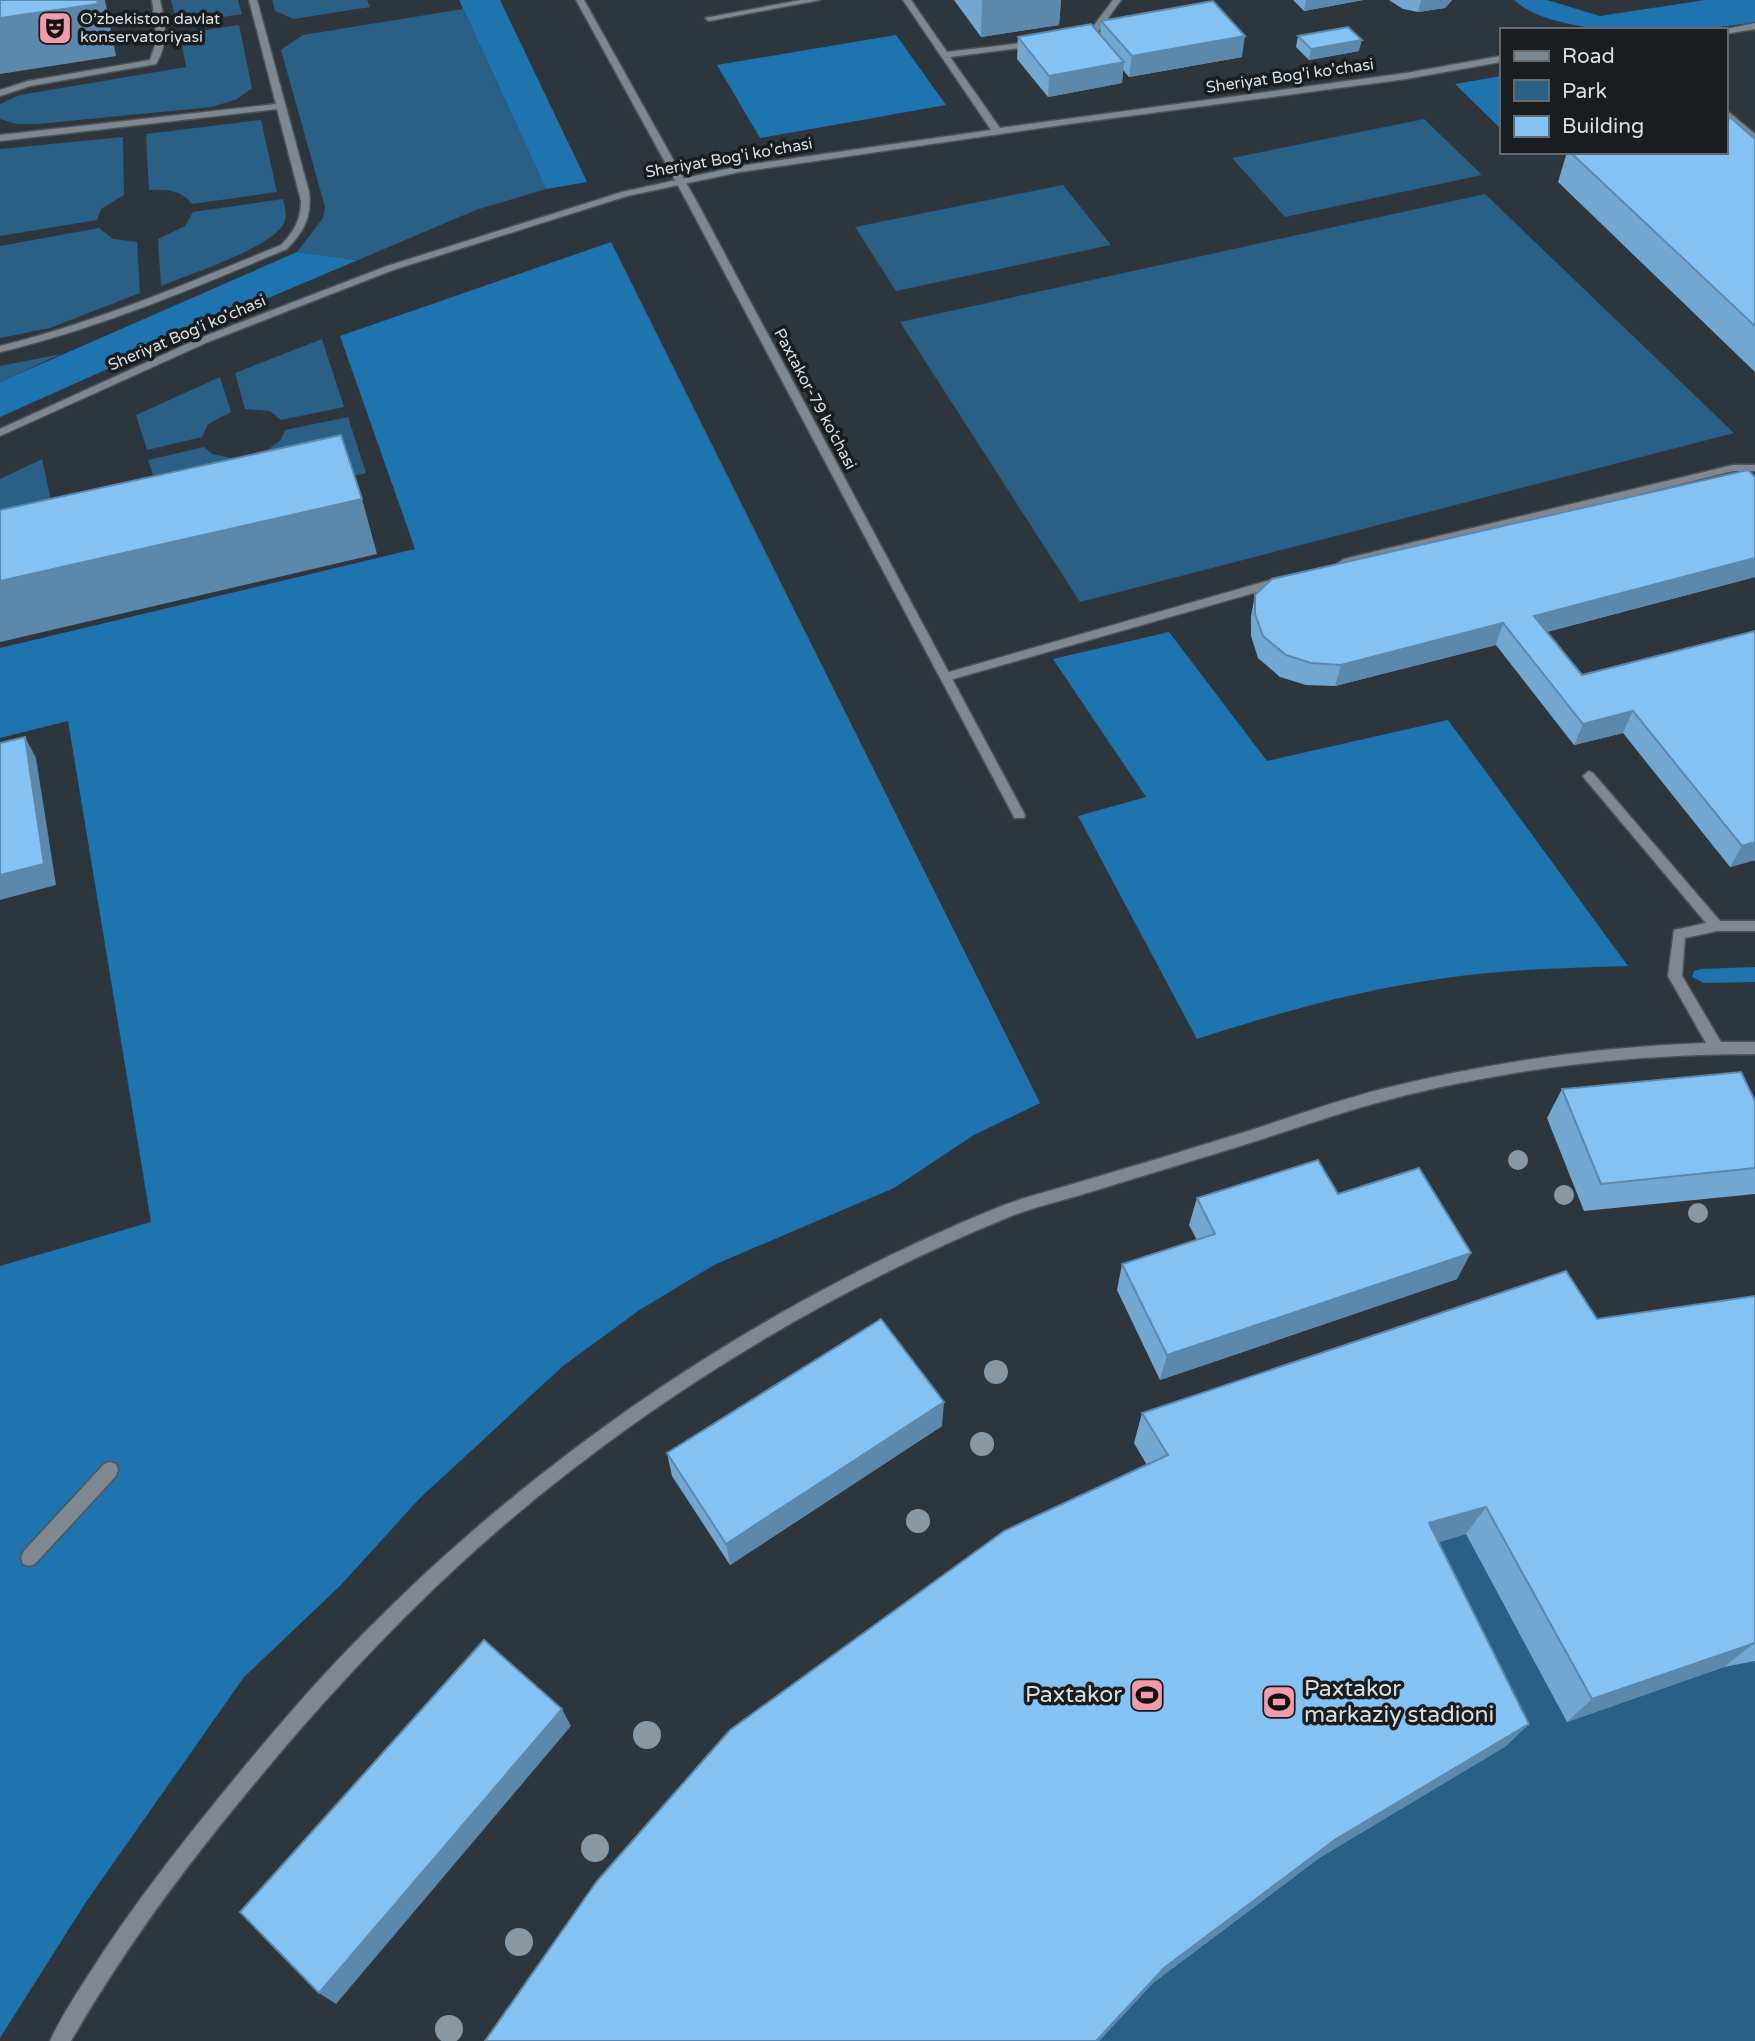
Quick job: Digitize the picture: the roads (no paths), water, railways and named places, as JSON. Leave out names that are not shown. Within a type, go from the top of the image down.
[{"type":"street","points":[[0,93],[28,84],[153,62],[160,52],[163,32],[156,0]]},
{"type":"street","points":[[0,349],[49,338],[284,247],[299,233],[306,220],[307,207],[253,0]]},
{"type":"street","name":"Paxtakor-79 ko‘chasi","points":[[580,0],[681,182],[1019,815]]},
{"type":"street","points":[[709,18],[816,0]]},
{"type":"street","points":[[907,0],[997,131]]},
{"type":"street","points":[[1072,35],[1095,30],[1117,0]]},
{"type":"street","points":[[1727,31],[1755,26]]},
{"type":"street","points":[[944,55],[1048,40]]},
{"type":"street","name":"Sheriyat Bog'i ko'chasi","points":[[0,433],[204,340],[390,268],[625,194],[740,169],[1406,76],[1500,60]]},
{"type":"street","points":[[0,138],[280,106]]},
{"type":"street","points":[[1727,114],[1755,139]]},
{"type":"street","points":[[1331,567],[1398,548],[1719,472],[1755,468]]},
{"type":"street","points":[[946,677],[1291,578]]},
{"type":"street","points":[[1589,776],[1717,926]]},
{"type":"street","points":[[1716,1047],[1675,976],[1679,934],[1717,926],[1755,926]]},
{"type":"street","points":[[60,2041],[157,1890],[309,1704],[390,1618],[468,1546],[547,1481],[634,1417],[762,1334],[850,1285],[1008,1210],[1403,1090],[1555,1062],[1716,1047],[1755,1048]]},
{"type":"street","points":[[29,1558],[110,1470]]},
{"type":"place","name":"O’zbekiston davlat konservatoriyasi","points":[[55,28]]},
{"type":"place","name":"Paxtakor","points":[[1147,1695]]},
{"type":"place","name":"Paxtakor markaziy stadioni","points":[[1279,1702]]}]
